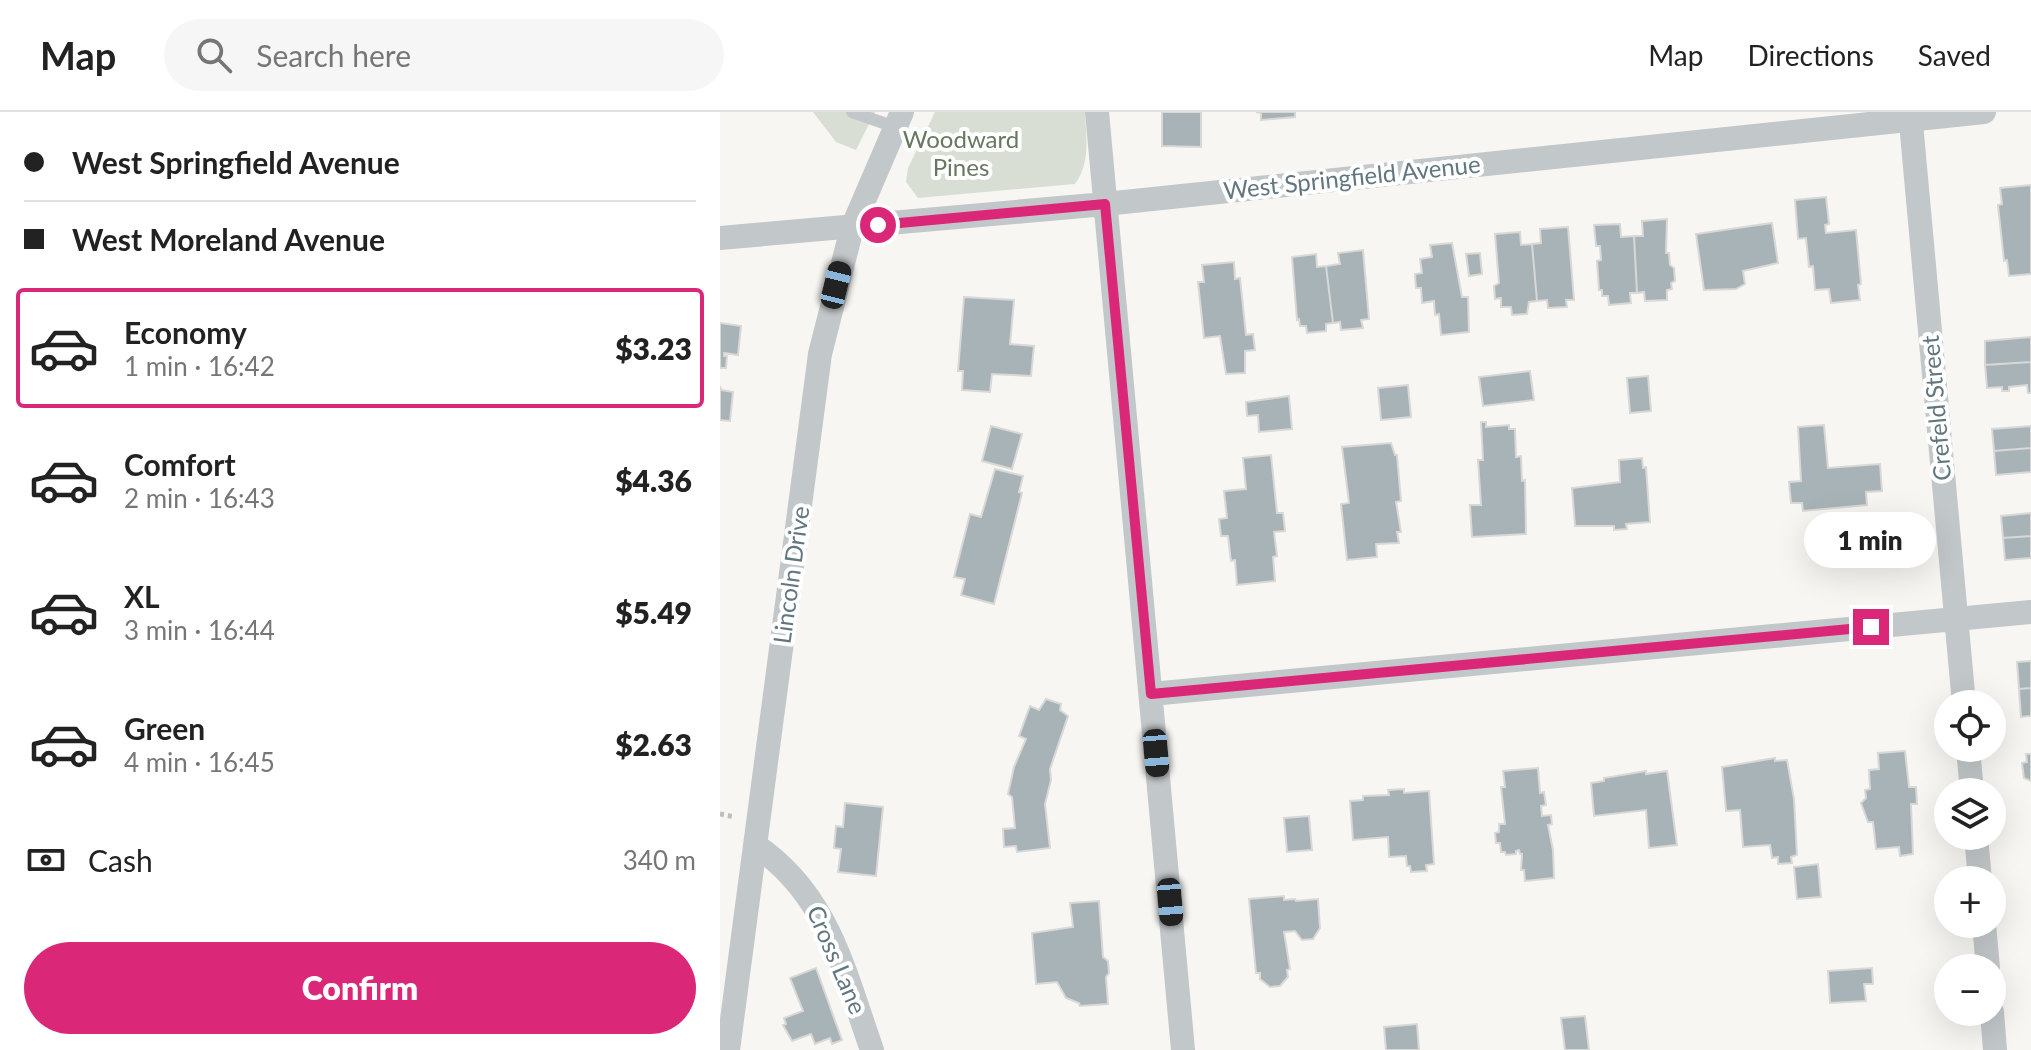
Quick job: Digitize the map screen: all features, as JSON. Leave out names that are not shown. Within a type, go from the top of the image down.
[{"type":"street","points":[[1097,112],[1183,1050]]},
{"type":"street","name":"West Springfield Avenue","points":[[720,238],[1105,204],[1910,116],[1984,112]]},
{"type":"street","name":"Crefeld Street","points":[[1910,116],[1963,690]]},
{"type":"street","name":"Lincoln Drive","points":[[728,1050],[820,354],[852,228],[898,119]]},
{"type":"street","points":[[1151,694],[2031,612]]},
{"type":"street","name":"Cross Lane","points":[[755,845],[791,873],[810,897],[836,949],[872,1050]]},
{"type":"street","points":[[1993,1026],[1995,1050]]},
{"type":"lane","points":[[852,112],[898,119]]},
{"type":"green space","name":"Woodward Pines","points":[[813,112],[875,112],[856,150],[836,142]]},
{"type":"green space","name":"Woodward Pines","points":[[935,112],[1085,112],[1086,149],[1080,176],[1075,184],[918,198],[906,182],[908,168]]},
{"type":"building","points":[[1162,112],[1201,112],[1201,147],[1162,146]]},
{"type":"building","points":[[1256,112],[1295,112],[1295,117],[1261,120],[1261,113]]},
{"type":"building","points":[[2031,185],[2031,274],[2009,276],[2007,260],[2004,261],[1998,205],[2002,204],[2000,188]]},
{"type":"building","points":[[1826,197],[1829,224],[1825,225],[1826,233],[1856,230],[1860,300],[1831,303],[1829,289],[1815,290],[1806,238],[1798,239],[1795,200]]},
{"type":"building","points":[[1667,219],[1666,253],[1669,253],[1670,265],[1674,268],[1675,281],[1671,283],[1672,289],[1667,290],[1667,300],[1645,301],[1644,292],[1637,293],[1634,236],[1643,236],[1642,221]]},
{"type":"building","points":[[1772,223],[1778,263],[1743,271],[1745,284],[1736,289],[1704,290],[1696,234]]},
{"type":"building","points":[[1620,224],[1621,237],[1634,236],[1637,293],[1630,293],[1631,303],[1609,305],[1608,296],[1602,296],[1602,290],[1599,290],[1597,261],[1601,260],[1600,246],[1596,246],[1594,225]]},
{"type":"building","points":[[1568,227],[1574,300],[1566,300],[1567,307],[1548,308],[1547,300],[1537,301],[1532,244],[1541,243],[1540,229]]},
{"type":"building","points":[[1520,232],[1521,245],[1532,244],[1537,301],[1529,302],[1527,314],[1512,315],[1511,307],[1501,307],[1501,298],[1495,299],[1494,286],[1499,283],[1495,234]]},
{"type":"building","points":[[1452,243],[1462,297],[1468,297],[1469,332],[1441,335],[1434,301],[1422,303],[1421,288],[1416,288],[1415,274],[1422,273],[1420,259],[1432,257],[1430,245]]},
{"type":"building","points":[[1363,250],[1369,319],[1361,320],[1363,328],[1341,330],[1340,322],[1333,323],[1326,266],[1340,264],[1338,253]]},
{"type":"building","points":[[1480,253],[1482,274],[1469,276],[1466,254]]},
{"type":"building","points":[[1316,254],[1317,267],[1326,266],[1333,323],[1326,324],[1326,331],[1307,333],[1306,326],[1300,326],[1297,320],[1292,257]]},
{"type":"building","points":[[1234,262],[1235,279],[1240,278],[1246,335],[1253,334],[1255,350],[1245,351],[1245,373],[1226,374],[1220,336],[1204,338],[1198,282],[1204,282],[1202,265]]},
{"type":"building","points":[[964,297],[1014,300],[1010,344],[1034,346],[1031,376],[992,374],[990,392],[962,390],[963,371],[958,371]]},
{"type":"building","points":[[720,323],[741,326],[738,355],[724,353],[727,356],[726,368],[720,368]]},
{"type":"building","points":[[2031,337],[2031,362],[1985,365],[1985,341]]},
{"type":"building","points":[[2031,362],[2031,393],[2028,393],[2027,385],[2009,387],[2009,391],[2002,391],[2002,387],[1987,388],[1985,365]]},
{"type":"building","points":[[1530,371],[1534,400],[1483,406],[1479,377]]},
{"type":"building","points":[[1648,376],[1651,411],[1630,413],[1627,378]]},
{"type":"building","points":[[1408,385],[1411,417],[1381,420],[1378,388]]},
{"type":"building","points":[[720,387],[733,392],[730,421],[720,420]]},
{"type":"building","points":[[1289,396],[1292,429],[1259,432],[1258,415],[1247,416],[1246,402]]},
{"type":"building","points":[[1481,422],[1486,422],[1486,427],[1509,425],[1509,429],[1515,429],[1516,457],[1521,456],[1522,481],[1525,480],[1526,534],[1472,537],[1470,505],[1481,505],[1478,460],[1483,460]]},
{"type":"building","points":[[1824,425],[1828,468],[1880,464],[1882,491],[1866,492],[1867,505],[1803,511],[1802,503],[1791,503],[1789,482],[1801,481],[1798,427]]},
{"type":"building","points":[[991,426],[1022,434],[1012,469],[982,461]]},
{"type":"building","points":[[2031,426],[2031,448],[1994,451],[1992,429]]},
{"type":"building","points":[[1391,443],[1397,455],[1401,501],[1396,502],[1401,532],[1397,532],[1399,543],[1376,544],[1377,557],[1347,560],[1341,504],[1349,503],[1342,447]]},
{"type":"building","points":[[2031,448],[2031,472],[1996,475],[1994,451]]},
{"type":"building","points":[[1271,455],[1277,513],[1283,513],[1285,531],[1274,532],[1277,556],[1273,557],[1275,581],[1237,585],[1235,560],[1231,561],[1228,536],[1221,536],[1219,519],[1227,518],[1224,491],[1246,489],[1243,458]]},
{"type":"building","points":[[1642,458],[1643,468],[1646,467],[1650,522],[1626,524],[1627,529],[1614,530],[1614,526],[1575,526],[1572,488],[1620,482],[1619,460]]},
{"type":"building","points":[[995,469],[1023,476],[1019,492],[1022,493],[994,604],[961,595],[965,579],[954,577],[970,514],[981,517]]},
{"type":"building","points":[[2031,513],[2031,536],[2003,538],[2001,516]]},
{"type":"building","points":[[2031,536],[2031,558],[2005,560],[2003,538]]},
{"type":"building","points":[[2031,661],[2031,688],[2019,689],[2017,662]]},
{"type":"building","points":[[2031,688],[2031,716],[2021,717],[2019,689]]},
{"type":"building","points":[[1046,699],[1061,704],[1060,710],[1068,716],[1050,769],[1051,780],[1045,804],[1050,848],[1017,852],[1016,846],[1004,847],[1003,829],[1015,828],[1012,797],[1008,794],[1014,767],[1026,739],[1019,736],[1030,706],[1039,710]]},
{"type":"building","points":[[1905,751],[1909,787],[1916,787],[1917,804],[1911,804],[1913,854],[1900,856],[1899,847],[1876,849],[1873,822],[1868,822],[1861,803],[1866,798],[1865,790],[1870,789],[1869,770],[1879,769],[1878,753]]},
{"type":"building","points":[[2026,754],[2031,754],[2031,781],[2024,778],[2022,763],[2027,762]]},
{"type":"building","points":[[1775,758],[1775,761],[1787,760],[1794,799],[1797,855],[1791,857],[1792,863],[1778,864],[1778,857],[1772,858],[1770,845],[1743,847],[1740,810],[1726,811],[1722,767]]},
{"type":"building","points":[[1538,768],[1540,793],[1544,792],[1546,805],[1541,806],[1542,816],[1551,815],[1552,824],[1548,825],[1554,878],[1525,881],[1524,870],[1521,870],[1522,854],[1519,850],[1516,854],[1501,852],[1495,833],[1499,832],[1499,824],[1505,824],[1501,787],[1505,787],[1503,771]]},
{"type":"building","points":[[1646,771],[1646,774],[1667,771],[1677,845],[1649,848],[1646,810],[1594,816],[1591,783]]},
{"type":"building","points":[[1404,789],[1404,793],[1429,791],[1434,864],[1426,865],[1427,871],[1411,872],[1406,856],[1389,857],[1388,837],[1353,840],[1350,801],[1363,800],[1363,796],[1389,795],[1388,790]]},
{"type":"building","points":[[845,803],[883,807],[876,876],[838,872],[841,849],[834,848],[836,826],[843,827]]},
{"type":"building","points":[[1309,816],[1312,850],[1287,852],[1284,818]]},
{"type":"building","points":[[1818,864],[1821,897],[1797,899],[1794,867]]},
{"type":"building","points":[[1284,896],[1284,900],[1318,899],[1320,928],[1313,939],[1302,940],[1295,931],[1284,932],[1290,969],[1287,970],[1288,977],[1280,986],[1270,987],[1260,979],[1260,973],[1256,973],[1249,899]]},
{"type":"building","points":[[1099,901],[1103,957],[1108,961],[1108,1004],[1080,1006],[1066,998],[1057,982],[1036,984],[1032,933],[1073,927],[1070,903]]},
{"type":"building","points":[[816,968],[842,1040],[832,1044],[830,1038],[815,1044],[811,1034],[792,1041],[783,1025],[786,1024],[784,1018],[803,1011],[790,978]]},
{"type":"building","points":[[1872,968],[1873,984],[1864,984],[1866,1001],[1830,1003],[1828,971]]},
{"type":"building","points":[[1585,1016],[1589,1050],[1565,1050],[1561,1018]]},
{"type":"building","points":[[1417,1024],[1419,1050],[1386,1050],[1384,1027]]},
{"type":"route","points":[[878,225],[1105,204],[1151,694],[1871,627]]}]
